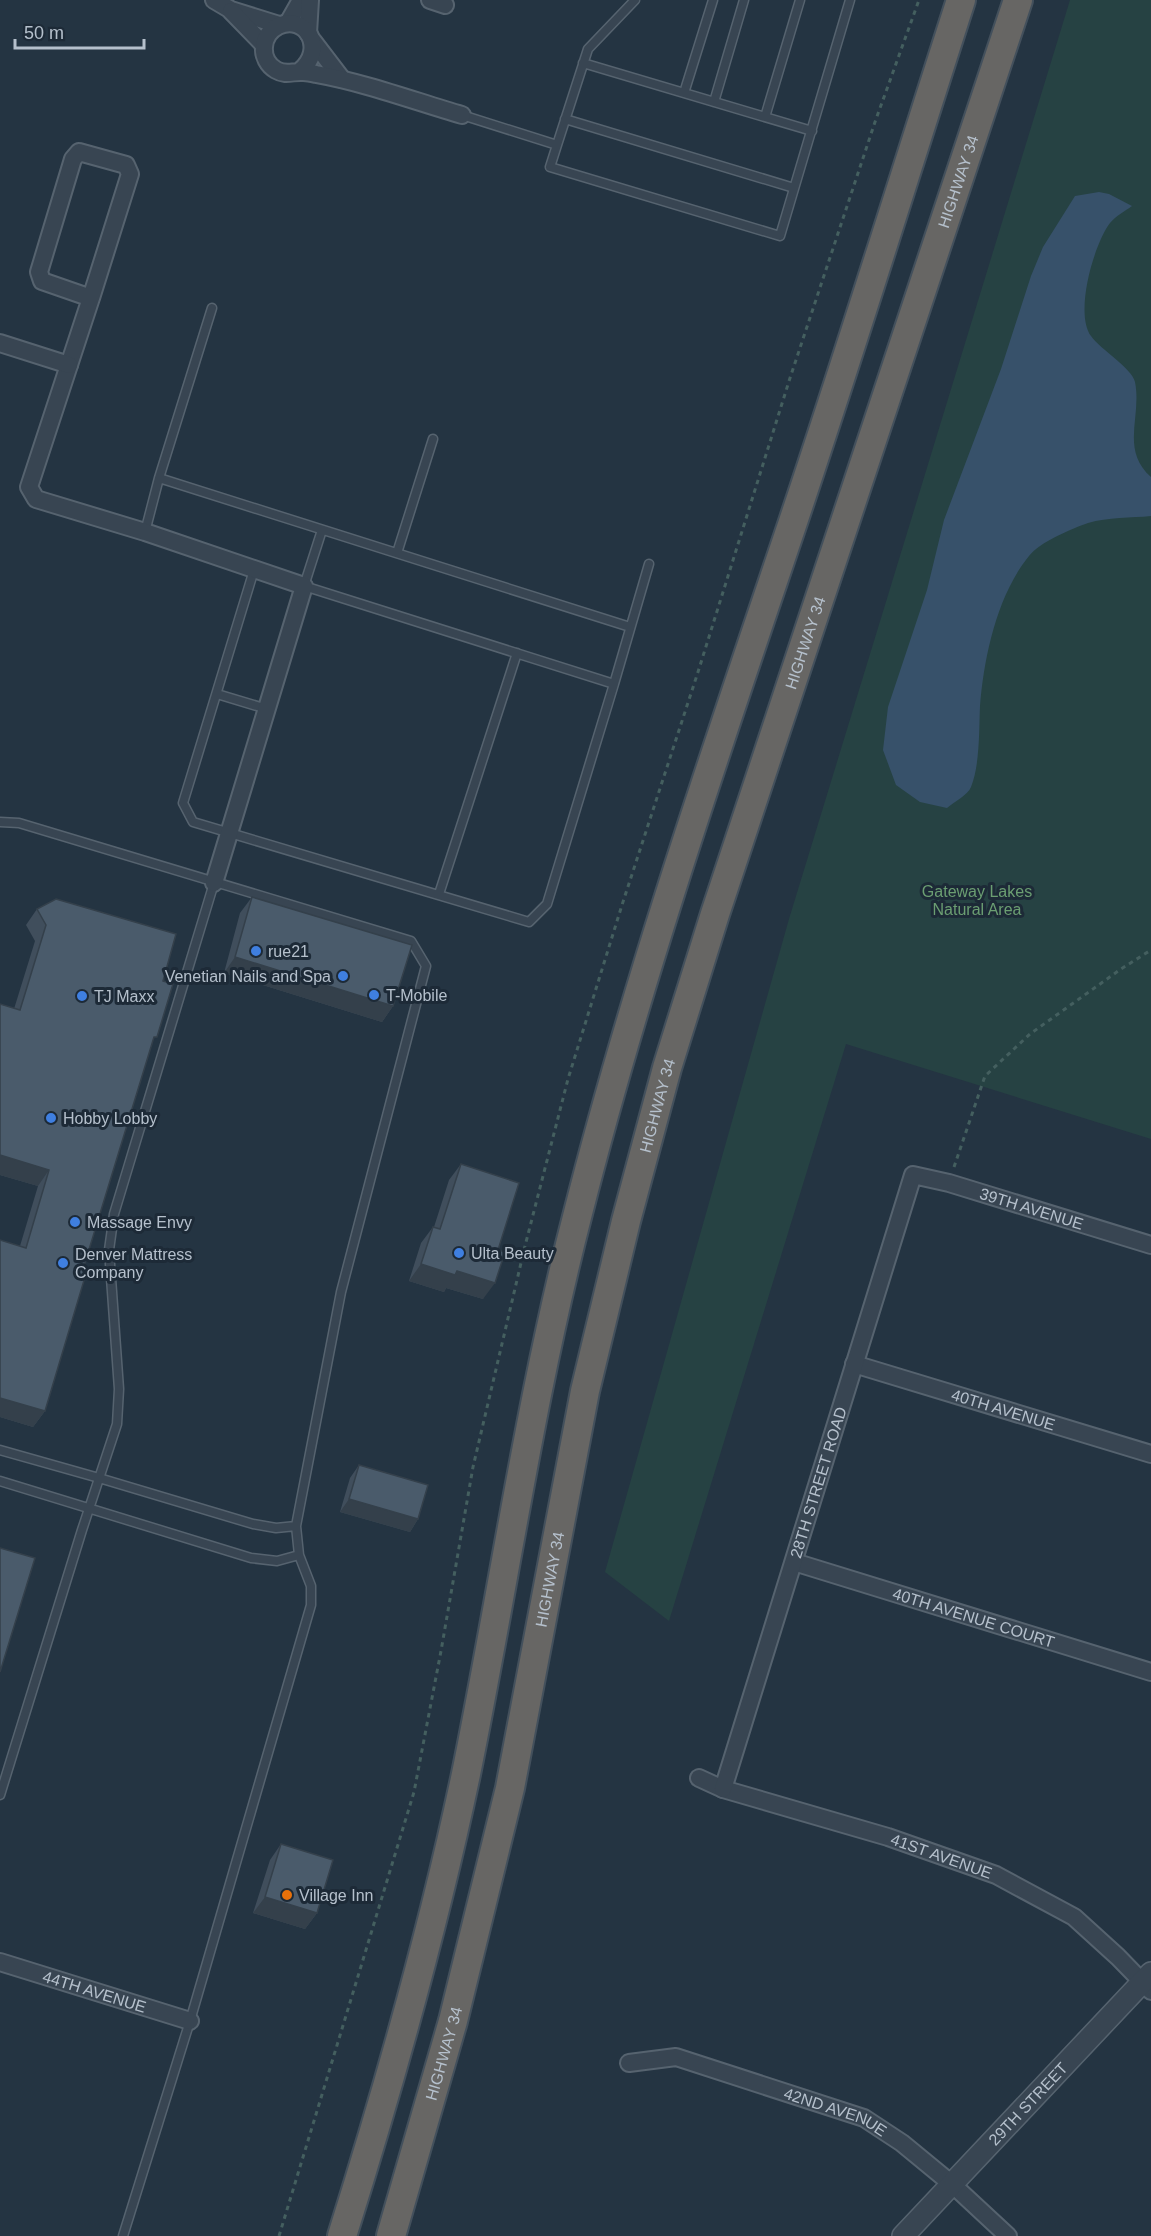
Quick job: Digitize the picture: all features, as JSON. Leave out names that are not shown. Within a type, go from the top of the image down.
[{"type":"highway","points":[[342,2236],[379,2118],[431,1932],[466,1772],[532,1422],[577,1217],[630,1021],[730,709],[833,401],[961,0]]},
{"type":"highway","name":"HIGHWAY 34","points":[[391,2236],[453,2021],[510,1788],[585,1392],[626,1221],[668,1068],[727,880],[1018,0]]},
{"type":"highway","points":[[504,1570],[550,1578]]},
{"type":"street","points":[[215,0],[231,10],[264,45]]},
{"type":"street","points":[[301,0],[284,24],[266,37],[264,45],[267,61],[274,69],[290,74],[300,71],[342,79],[462,115]]},
{"type":"street","points":[[300,71],[312,58],[310,0]]},
{"type":"street","points":[[231,10],[302,27],[342,79]]},
{"type":"street","points":[[91,298],[42,281],[39,272],[73,159],[79,152],[126,165],[130,174],[91,298],[29,487],[36,499],[145,532],[304,586],[214,884]]},
{"type":"street","points":[[0,343],[69,365]]},
{"type":"street","name":"39TH AVENUE","points":[[913,1175],[949,1183],[1151,1245]]},
{"type":"street","name":"28TH STREET ROAD","points":[[723,1789],[913,1175]]},
{"type":"street","name":"40TH AVENUE","points":[[854,1364],[1151,1454]]},
{"type":"street","name":"40TH AVENUE COURT","points":[[794,1562],[1151,1672]]},
{"type":"street","name":"41ST AVENUE","points":[[699,1778],[723,1789],[888,1837],[996,1875],[1074,1917],[1148,1982]]},
{"type":"street","name":"44TH AVENUE","points":[[0,1962],[190,2021]]},
{"type":"street","name":"29TH STREET","points":[[903,2236],[1148,1982]]},
{"type":"street","name":"42ND AVENUE","points":[[629,2063],[676,2057],[864,2118],[902,2143],[953,2185],[1008,2236]]},
{"type":"lane","points":[[635,0],[588,49],[550,166],[780,236],[850,0]]},
{"type":"lane","points":[[684,93],[714,0]]},
{"type":"lane","points":[[714,102],[744,0]]},
{"type":"lane","points":[[765,117],[800,0]]},
{"type":"lane","points":[[583,63],[812,130]]},
{"type":"lane","points":[[462,115],[556,145]]},
{"type":"lane","points":[[565,119],[794,188]]},
{"type":"lane","points":[[145,532],[159,478],[212,308]]},
{"type":"lane","points":[[397,554],[433,439]]},
{"type":"lane","points":[[159,478],[630,627]]},
{"type":"lane","points":[[322,530],[304,586],[614,684]]},
{"type":"lane","points":[[254,570],[183,803],[187,814],[194,822],[529,922],[547,904],[648,564]]},
{"type":"lane","points":[[439,894],[517,653]]},
{"type":"lane","points":[[217,694],[267,709]]},
{"type":"lane","points":[[0,822],[19,824],[411,941],[426,966],[341,1292],[296,1526],[299,1556],[311,1586],[310,1605],[190,2021],[123,2236]]},
{"type":"lane","points":[[0,1795],[88,1508],[117,1424],[119,1389],[109,1251],[114,1214],[214,884]]},
{"type":"lane","points":[[0,1450],[253,1524],[276,1528],[296,1526]]},
{"type":"lane","points":[[0,1481],[251,1558],[277,1561],[299,1556]]},
{"type":"path","points":[[949,1183],[985,1076],[1030,1034],[1151,950]]},
{"type":"green space","name":"Gateway Lakes Natural Area","points":[[1070,0],[1151,0],[1151,1139],[846,1044],[669,1621],[605,1572],[789,919]]},
{"type":"water","points":[[1099,192],[1109,194],[1132,206],[1110,223],[1098,246],[1085,296],[1086,325],[1091,336],[1128,371],[1135,382],[1134,444],[1136,455],[1151,477],[1151,516],[1088,523],[1048,541],[1029,556],[1008,589],[994,627],[985,667],[980,706],[978,758],[971,787],[964,796],[947,808],[920,802],[896,785],[883,750],[888,707],[927,590],[944,520],[1001,369],[1031,276],[1043,247],[1075,196]]},
{"type":"building","points":[[252,897],[412,945],[393,1006],[235,957]]},
{"type":"building","points":[[56,899],[176,934],[163,981],[173,984],[157,1037],[154,1037],[84,1266],[88,1267],[45,1411],[0,1398],[0,1240],[26,1248],[49,1170],[0,1155],[0,1004],[20,1010],[46,925],[37,909]]},
{"type":"building","points":[[461,1164],[519,1183],[498,1250],[505,1252],[495,1283],[457,1271],[455,1275],[421,1264],[433,1227],[440,1229]]},
{"type":"building","points":[[359,1465],[428,1485],[418,1519],[349,1499]]},
{"type":"building","points":[[0,1548],[35,1558],[0,1672]]},
{"type":"building","points":[[281,1844],[333,1860],[317,1913],[265,1897]]},
{"type":"place","name":"rue21","points":[[256,951]]},
{"type":"place","name":"Venetian Nails and Spa","points":[[343,976]]},
{"type":"place","name":"T-Mobile","points":[[374,995]]},
{"type":"place","name":"TJ Maxx","points":[[82,996]]},
{"type":"place","name":"Hobby Lobby","points":[[51,1118]]},
{"type":"place","name":"Massage Envy","points":[[75,1222]]},
{"type":"place","name":"Ulta Beauty","points":[[459,1253]]},
{"type":"place","name":"Denver Mattress Company","points":[[63,1263]]},
{"type":"place","name":"Village Inn","points":[[287,1895]]}]
